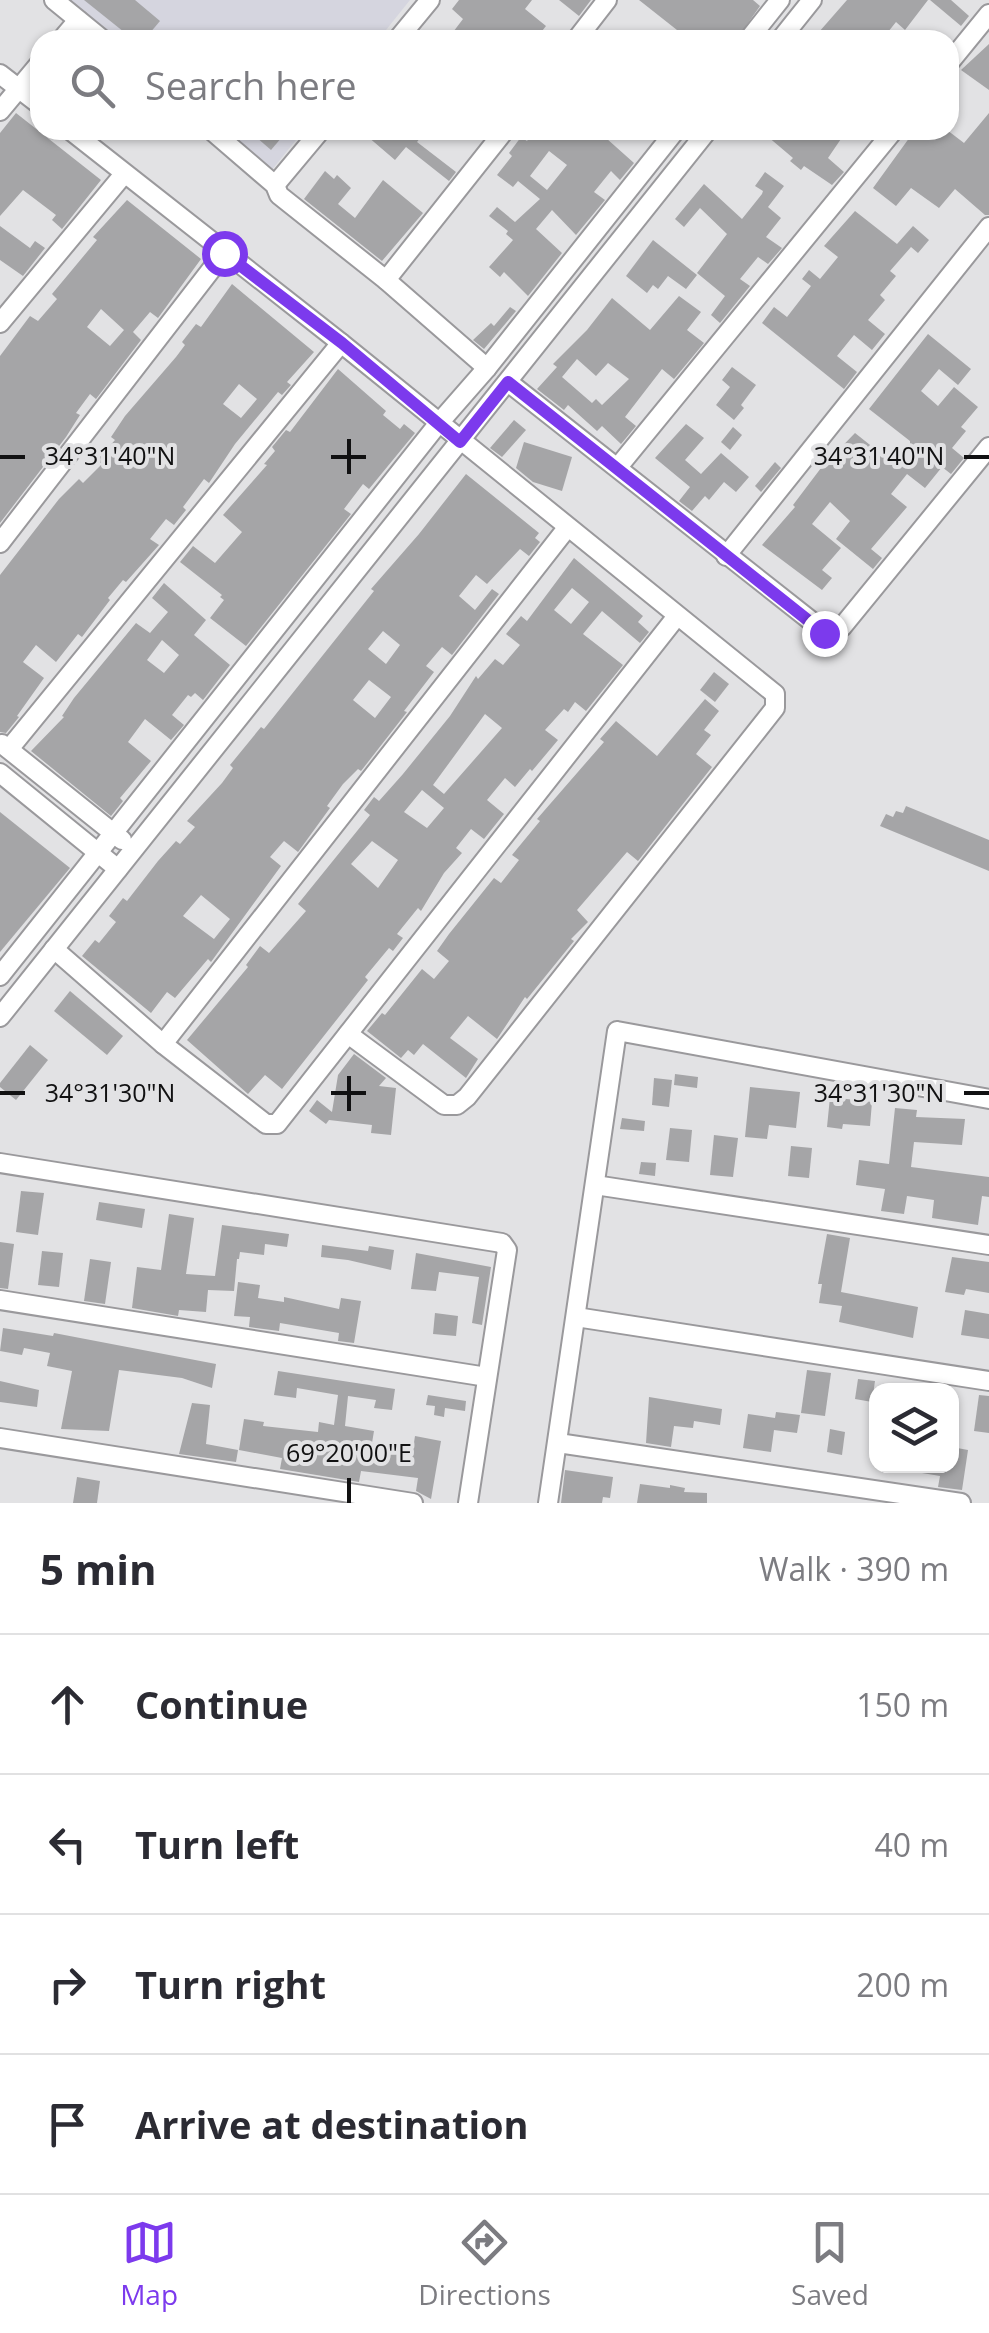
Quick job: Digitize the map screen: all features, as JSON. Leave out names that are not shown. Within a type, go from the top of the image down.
[{"type":"street","points":[[54,0],[90,30]]},
{"type":"street","points":[[405,30],[430,0]]},
{"type":"street","points":[[584,30],[607,0]]},
{"type":"street","points":[[756,30],[780,0]]},
{"type":"street","points":[[788,30],[812,0]]},
{"type":"street","points":[[959,51],[989,14]]},
{"type":"street","points":[[70,30],[78,20]]},
{"type":"street","points":[[0,74],[30,97]]},
{"type":"street","points":[[0,111],[30,74]]},
{"type":"street","points":[[82,140],[342,343],[460,442],[774,691],[774,708],[762,724],[467,1098],[457,1106],[444,1105],[348,1034]]},
{"type":"street","points":[[223,140],[276,185],[279,195],[386,280],[487,368]]},
{"type":"street","points":[[276,185],[314,140]]},
{"type":"street","points":[[386,280],[497,140]]},
{"type":"street","points":[[0,976],[668,140]]},
{"type":"street","points":[[0,1017],[700,140]]},
{"type":"street","points":[[618,467],[886,140]]},
{"type":"street","points":[[0,324],[124,174]]},
{"type":"street","points":[[726,556],[989,226]]},
{"type":"street","points":[[0,543],[224,253]]},
{"type":"street","points":[[134,849],[4,746],[342,343]]},
{"type":"street","points":[[508,382],[824,633],[834,634],[989,447]]},
{"type":"street","points":[[163,1044],[567,528]]},
{"type":"street","points":[[54,949],[163,1044],[271,1126],[277,1124],[678,616]]},
{"type":"street","points":[[0,773],[118,869]]},
{"type":"street","points":[[548,1503],[617,1031],[989,1099]]},
{"type":"street","points":[[0,1163],[496,1240],[507,1250],[468,1503]]},
{"type":"street","points":[[595,1185],[989,1245]]},
{"type":"street","points":[[0,1300],[487,1377]]},
{"type":"street","points":[[576,1317],[989,1381]]},
{"type":"street","points":[[0,1438],[413,1503]]},
{"type":"street","points":[[558,1443],[960,1503]]},
{"type":"shaded area","points":[[63,0],[410,0],[386,30],[99,30]]},
{"type":"shaded area","points":[[233,140],[296,140],[271,171]]},
{"type":"building","points":[[84,0],[135,0],[160,21],[152,30],[122,30]]},
{"type":"building","points":[[459,0],[532,0],[525,9],[546,26],[543,30],[455,30],[463,19],[452,9]]},
{"type":"building","points":[[559,0],[591,0],[579,16]]},
{"type":"building","points":[[639,0],[753,0],[760,6],[743,30],[677,30]]},
{"type":"building","points":[[847,0],[928,0],[905,30],[896,22],[890,30],[821,30]]},
{"type":"building","points":[[930,0],[951,0],[969,16],[961,26]]},
{"type":"building","points":[[989,44],[989,90],[961,70]]},
{"type":"building","points":[[16,113],[30,124],[30,140],[50,140],[101,180],[62,229],[52,220],[56,215],[23,190],[0,216],[0,133]]},
{"type":"building","points":[[989,113],[989,215],[955,189],[939,208],[911,188],[896,206],[873,188],[908,140],[959,139],[964,143]]},
{"type":"building","points":[[260,140],[280,140],[271,150]]},
{"type":"building","points":[[372,140],[418,140],[456,172],[449,181],[406,147],[395,160]]},
{"type":"building","points":[[519,140],[608,140],[634,163],[620,180],[611,171],[594,192],[605,200],[576,235],[552,210],[536,229],[562,253],[528,296],[504,272],[500,277],[489,267],[513,240],[489,216],[497,207],[515,222],[540,199],[518,181],[513,187],[497,175]],"holes":[[[549,151],[567,165],[547,190],[530,176]]]},
{"type":"building","points":[[772,140],[840,140],[828,158],[844,172],[832,185],[804,166],[801,170],[790,161],[793,158]]},
{"type":"building","points":[[325,171],[334,179],[337,175],[351,188],[338,204],[355,218],[383,180],[423,213],[382,261],[304,199]]},
{"type":"building","points":[[765,172],[784,186],[768,207],[781,218],[766,237],[782,248],[768,264],[758,257],[740,279],[750,286],[720,323],[711,315],[725,296],[697,273],[727,234],[700,208],[684,227],[675,219],[704,184],[742,219],[762,194],[755,186]]},
{"type":"building","points":[[127,200],[201,259],[158,318],[150,312],[133,332],[141,340],[96,399],[90,394],[66,437],[0,523],[0,356],[30,316],[38,321],[57,299],[52,294],[97,240],[93,237]],"holes":[[[101,309],[124,330],[110,346],[87,327]]]},
{"type":"building","points":[[855,211],[897,244],[913,226],[929,240],[918,253],[911,247],[890,271],[896,276],[880,295],[885,300],[868,320],[885,334],[872,350],[854,335],[837,356],[857,372],[844,389],[762,323],[774,307],[787,317],[811,286],[802,279],[809,270],[820,279],[838,257],[824,246]]},
{"type":"building","points":[[0,226],[30,248],[35,241],[45,248],[23,276],[0,260]]},
{"type":"building","points":[[653,240],[697,275],[686,289],[668,276],[658,289],[653,285],[647,293],[626,276]]},
{"type":"building","points":[[232,284],[314,352],[287,382],[291,385],[282,395],[278,392],[235,444],[209,483],[204,479],[174,525],[166,519],[150,539],[159,545],[126,582],[123,580],[82,637],[78,634],[56,662],[36,645],[23,662],[44,678],[6,733],[0,732],[0,575],[59,499],[102,464],[97,460],[115,440],[111,437],[125,416],[176,357],[196,324],[201,327]],"holes":[[[239,384],[257,399],[241,418],[223,404]]]},
{"type":"building","points":[[679,296],[701,312],[687,330],[704,343],[674,379],[662,369],[625,417],[636,426],[621,444],[602,426],[597,431],[568,405],[564,410],[537,389],[557,367],[553,364],[612,298],[650,330]],"holes":[[[577,359],[596,376],[608,363],[629,379],[602,405],[596,399],[592,403],[562,377]]]},
{"type":"building","points":[[510,307],[516,311],[484,349],[473,340],[491,323],[494,326]]},
{"type":"building","points":[[928,334],[971,369],[958,385],[939,369],[921,391],[938,406],[954,387],[978,407],[961,427],[966,431],[952,448],[964,458],[951,474],[942,467],[925,488],[907,474],[891,494],[907,507],[871,549],[882,558],[873,569],[836,539],[850,521],[830,502],[812,524],[841,548],[822,570],[832,578],[822,590],[762,545],[795,507],[821,468],[855,433],[894,464],[910,445],[910,441],[869,409]]},
{"type":"building","points":[[732,367],[756,385],[734,420],[716,405],[730,387],[722,380]]},
{"type":"building","points":[[338,369],[386,411],[383,415],[400,429],[404,424],[415,433],[369,489],[363,484],[344,509],[351,514],[246,646],[210,618],[224,600],[222,595],[180,562],[193,546],[215,563],[242,532],[223,515],[267,465],[264,464],[275,451],[272,447],[286,430],[290,432]]},
{"type":"building","points":[[514,420],[526,430],[502,457],[490,448]]},
{"type":"building","points":[[686,424],[704,438],[685,460],[701,474],[721,453],[749,477],[736,492],[724,482],[709,500],[705,496],[692,511],[679,501],[690,487],[655,458]]},
{"type":"building","points":[[733,427],[742,435],[730,450],[721,442]]},
{"type":"building","points":[[524,442],[572,457],[562,491],[533,482],[516,468]]},
{"type":"building","points":[[775,462],[781,468],[761,492],[755,486]]},
{"type":"building","points":[[466,474],[539,533],[535,538],[540,542],[529,556],[520,549],[487,584],[476,575],[459,596],[475,610],[492,589],[499,594],[452,655],[442,647],[426,666],[434,672],[404,711],[407,712],[361,771],[358,769],[343,784],[298,852],[284,841],[270,857],[281,866],[211,962],[208,959],[175,998],[167,992],[151,1013],[82,956],[116,922],[109,916],[123,898],[127,901],[176,841],[180,844],[195,827],[187,821],[222,783],[233,768],[230,765],[261,727],[264,729],[374,591],[371,589]],"holes":[[[383,631],[400,645],[386,664],[368,649]],[[369,680],[391,697],[375,718],[353,700]],[[201,895],[230,919],[214,939],[183,916]]]},
{"type":"building","points":[[574,558],[643,616],[638,622],[649,632],[640,643],[602,611],[583,634],[623,665],[586,711],[575,702],[545,730],[558,740],[532,771],[515,787],[505,778],[487,800],[504,814],[484,839],[471,829],[456,848],[462,853],[444,873],[421,911],[418,908],[397,934],[403,938],[393,951],[389,948],[365,977],[368,980],[282,1089],[265,1075],[248,1094],[187,1040],[248,967],[260,946],[269,953],[306,911],[298,904],[370,815],[364,810],[374,797],[379,801],[403,774],[450,716],[476,676],[478,679],[495,659],[503,665],[520,645],[506,634],[521,616],[527,621]],"holes":[[[572,588],[589,602],[571,624],[554,610]],[[485,714],[502,728],[444,794],[433,785]],[[422,790],[444,808],[427,828],[404,812]],[[372,841],[398,860],[378,888],[351,864]]]},
{"type":"building","points":[[164,583],[206,620],[194,635],[230,665],[203,700],[195,693],[188,695],[172,715],[184,725],[171,740],[145,719],[128,742],[151,761],[120,798],[123,801],[111,816],[31,751],[64,717],[74,698],[136,623],[150,633],[168,612],[152,598]],"holes":[[[162,640],[179,655],[164,673],[147,660]]]},
{"type":"building","points":[[714,672],[729,684],[715,702],[700,690]]},
{"type":"building","points":[[705,699],[719,711],[704,730],[711,735],[696,754],[712,767],[638,861],[627,852],[577,910],[588,922],[525,997],[497,1039],[468,1016],[450,1038],[478,1059],[466,1078],[423,1044],[414,1055],[408,1050],[401,1058],[367,1031],[422,969],[434,979],[449,961],[437,951],[494,878],[501,883],[519,860],[512,855],[540,821],[537,819],[604,742],[600,739],[616,721],[657,756]]},
{"type":"building","points":[[906,806],[989,840],[989,871],[880,826],[886,814],[893,817],[896,811],[903,813]]},
{"type":"building","points":[[0,812],[70,868],[0,952]]},
{"type":"building","points":[[70,991],[123,1036],[107,1055],[54,1011]]},
{"type":"building","points":[[30,1045],[48,1060],[16,1100],[0,1083]]},
{"type":"building","points":[[354,1054],[386,1078],[379,1086],[396,1088],[391,1135],[371,1133],[372,1125],[329,1120],[326,1124],[309,1111],[317,1100],[332,1112],[338,1075]]},
{"type":"building","points":[[675,1074],[698,1077],[697,1088],[674,1085]]},
{"type":"building","points":[[654,1078],[672,1080],[669,1107],[652,1105]]},
{"type":"building","points":[[750,1087],[800,1092],[796,1128],[769,1125],[767,1139],[745,1137]]},
{"type":"building","points":[[830,1097],[872,1102],[870,1126],[827,1127]]},
{"type":"building","points":[[895,1108],[917,1110],[916,1117],[965,1119],[962,1145],[914,1142],[911,1167],[989,1177],[989,1197],[982,1196],[978,1225],[932,1218],[934,1200],[907,1196],[904,1214],[881,1211],[885,1189],[856,1185],[859,1160],[889,1164]]},
{"type":"building","points":[[622,1118],[645,1121],[644,1131],[620,1129]]},
{"type":"building","points":[[670,1128],[692,1130],[689,1162],[666,1160]]},
{"type":"building","points":[[714,1135],[738,1138],[733,1177],[710,1175]]},
{"type":"building","points":[[791,1146],[812,1148],[809,1178],[788,1176]]},
{"type":"building","points":[[641,1162],[656,1163],[655,1176],[639,1174]]},
{"type":"building","points":[[21,1191],[44,1193],[38,1235],[16,1232]]},
{"type":"building","points":[[99,1202],[145,1209],[142,1228],[96,1220]]},
{"type":"building","points":[[169,1214],[194,1218],[186,1274],[215,1276],[222,1225],[289,1234],[287,1247],[265,1244],[264,1255],[240,1252],[234,1291],[208,1290],[206,1312],[179,1310],[178,1316],[132,1308],[137,1267],[161,1270]]},
{"type":"building","points":[[827,1234],[850,1238],[841,1292],[918,1307],[913,1338],[839,1322],[842,1306],[819,1303],[822,1284],[818,1284]]},
{"type":"building","points":[[0,1242],[14,1244],[8,1289],[0,1288]]},
{"type":"building","points":[[322,1245],[394,1250],[391,1270],[321,1257]]},
{"type":"building","points":[[42,1251],[63,1253],[59,1287],[38,1285]]},
{"type":"building","points":[[416,1253],[491,1267],[482,1325],[472,1323],[479,1277],[439,1272],[436,1291],[411,1289]]},
{"type":"building","points":[[952,1257],[989,1262],[989,1293],[966,1289],[964,1295],[945,1292]]},
{"type":"building","points":[[90,1259],[111,1262],[105,1304],[84,1301]]},
{"type":"building","points":[[238,1282],[260,1285],[258,1298],[284,1302],[284,1297],[339,1309],[341,1298],[361,1301],[354,1343],[338,1341],[339,1333],[280,1323],[279,1331],[249,1327],[250,1317],[234,1316]]},
{"type":"building","points":[[965,1310],[989,1314],[989,1339],[961,1335]]},
{"type":"building","points":[[435,1313],[458,1316],[456,1336],[433,1334]]},
{"type":"building","points":[[3,1328],[53,1336],[54,1333],[216,1364],[212,1388],[182,1378],[119,1370],[109,1431],[61,1429],[72,1371],[47,1366],[50,1353],[24,1348],[22,1355],[0,1351]]},
{"type":"building","points":[[807,1370],[831,1373],[825,1416],[801,1413]]},
{"type":"building","points":[[278,1371],[395,1389],[392,1410],[374,1408],[376,1400],[348,1396],[345,1426],[374,1431],[372,1443],[388,1446],[413,1449],[415,1436],[441,1441],[431,1499],[416,1491],[418,1478],[361,1471],[359,1482],[280,1469],[282,1458],[239,1450],[244,1419],[264,1422],[263,1426],[318,1432],[319,1422],[334,1425],[338,1395],[297,1388],[296,1398],[274,1395]]},
{"type":"building","points":[[858,1379],[875,1381],[869,1383],[869,1401],[855,1399]]},
{"type":"building","points":[[0,1381],[39,1390],[37,1407],[0,1402]]},
{"type":"building","points":[[428,1395],[466,1401],[465,1411],[445,1408],[444,1417],[434,1415],[435,1406],[426,1405]]},
{"type":"building","points":[[979,1395],[989,1396],[989,1433],[974,1431]]},
{"type":"building","points":[[649,1397],[722,1409],[720,1425],[694,1421],[693,1428],[674,1426],[671,1447],[646,1443]]},
{"type":"building","points":[[192,1403],[210,1405],[206,1444],[238,1450],[236,1462],[179,1454]]},
{"type":"building","points":[[776,1412],[800,1415],[797,1433],[774,1430],[771,1452],[743,1448],[748,1414],[775,1418]]},
{"type":"building","points":[[830,1429],[845,1432],[842,1455],[827,1452]]},
{"type":"building","points":[[959,1448],[968,1450],[962,1490],[938,1487],[940,1476],[922,1473],[959,1473]]},
{"type":"building","points":[[565,1470],[613,1477],[610,1498],[603,1497],[602,1503],[561,1503]]},
{"type":"building","points":[[77,1477],[100,1481],[97,1503],[73,1503]]},
{"type":"building","points":[[640,1484],[670,1485],[685,1488],[684,1492],[707,1493],[707,1503],[637,1503]]},
{"type":"route","points":[[224,253],[342,343],[460,442],[508,382],[824,633]]}]
